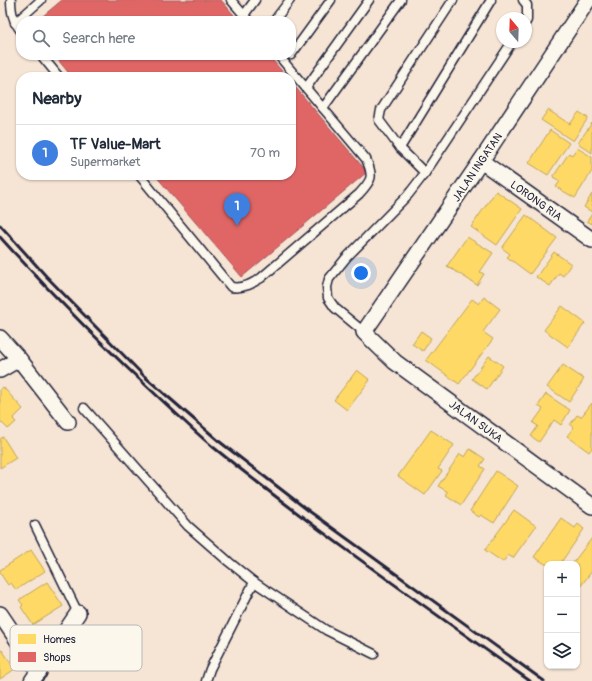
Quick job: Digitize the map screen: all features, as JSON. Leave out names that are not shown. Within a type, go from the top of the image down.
[{"type":"street","name":"JALAN INGATAN","points":[[364,332],[481,161],[588,0]]},
{"type":"street","name":"LORONG RIA","points":[[481,161],[592,240]]},
{"type":"street","name":"JALAN SUKA","points":[[364,332],[395,362],[592,506]]},
{"type":"street","points":[[0,338],[19,359],[68,422]]},
{"type":"street","points":[[0,370],[19,359]]},
{"type":"street","points":[[70,625],[78,613]]},
{"type":"street","points":[[0,614],[10,632]]},
{"type":"lane","points":[[11,0],[11,12],[15,23]]},
{"type":"lane","points":[[23,16],[41,0]]},
{"type":"lane","points":[[231,0],[245,16]]},
{"type":"lane","points":[[248,16],[255,0]]},
{"type":"lane","points":[[278,16],[290,0]]},
{"type":"lane","points":[[296,48],[331,0]]},
{"type":"lane","points":[[306,88],[369,0]]},
{"type":"lane","points":[[323,108],[401,0]]},
{"type":"lane","points":[[425,173],[400,148],[379,120],[381,110],[453,0]]},
{"type":"lane","points":[[400,148],[491,0]]},
{"type":"lane","points":[[523,0],[527,5],[527,12]]},
{"type":"lane","points":[[364,332],[335,308],[328,298],[329,279],[346,258],[408,195],[425,173],[508,48]]},
{"type":"lane","points":[[45,60],[55,72]]},
{"type":"lane","points":[[282,60],[293,72]]},
{"type":"lane","points":[[143,180],[231,287],[240,288],[250,285],[261,278],[359,194],[369,183],[371,171],[366,159],[296,76]]},
{"type":"lane","points":[[84,408],[188,526],[229,562],[254,582],[326,630],[374,654]]},
{"type":"lane","points":[[35,525],[78,613]]},
{"type":"lane","points":[[206,681],[210,669],[254,582]]},
{"type":"building: Homes","points":[[548,110],[570,124],[579,112],[588,118],[573,141],[541,120]]},
{"type":"building: Homes","points":[[592,123],[592,153],[578,143]]},
{"type":"building: Homes","points":[[550,130],[569,143],[548,175],[529,163]]},
{"type":"building: Homes","points":[[577,148],[592,157],[592,171],[575,198],[556,187],[560,181],[553,177],[569,153],[572,155]]},
{"type":"building: Homes","points":[[496,191],[522,209],[497,245],[471,227]]},
{"type":"building: Homes","points":[[592,194],[592,212],[584,207]]},
{"type":"building: Homes","points":[[592,214],[592,224],[587,221]]},
{"type":"building: Homes","points":[[526,215],[557,238],[530,274],[507,257],[510,254],[502,248]]},
{"type":"building: Homes","points":[[467,237],[493,253],[480,272],[484,274],[477,285],[447,266]]},
{"type":"building: Homes","points":[[554,252],[571,264],[563,276],[559,273],[550,286],[536,277]]},
{"type":"building: Homes","points":[[484,297],[500,309],[483,332],[493,339],[459,384],[426,360],[472,299],[479,304]]},
{"type":"building: Homes","points":[[562,306],[585,323],[568,347],[544,330]]},
{"type":"building: Homes","points":[[421,331],[431,338],[423,351],[412,344]]},
{"type":"building: Homes","points":[[489,356],[503,366],[487,389],[472,379]]},
{"type":"building: Homes","points":[[563,365],[584,379],[569,402],[547,387]]},
{"type":"building: Homes","points":[[357,370],[370,380],[347,410],[334,400]]},
{"type":"building: Homes","points":[[3,387],[23,409],[13,419],[16,422],[8,429],[0,421],[0,389]]},
{"type":"building: Homes","points":[[546,394],[570,410],[561,425],[554,420],[539,442],[531,436],[538,426],[533,423],[543,409],[538,406]]},
{"type":"building: Homes","points":[[592,403],[592,448],[589,452],[567,436],[574,427],[570,425],[577,415],[581,417]]},
{"type":"building: Homes","points":[[431,430],[454,445],[438,469],[442,471],[425,495],[398,476]]},
{"type":"building: Homes","points":[[3,437],[16,458],[0,468],[0,439]]},
{"type":"building: Homes","points":[[470,449],[485,459],[480,466],[485,469],[461,505],[446,495],[448,492],[438,486],[460,454],[465,457]]},
{"type":"building: Homes","points":[[496,471],[518,486],[494,523],[481,515],[479,517],[470,511]]},
{"type":"building: Homes","points":[[514,510],[536,526],[513,558],[508,555],[503,562],[485,550]]},
{"type":"building: Homes","points":[[561,518],[575,528],[578,524],[584,529],[562,561],[544,561],[544,563],[534,557]]},
{"type":"building: Homes","points":[[592,538],[592,571],[580,587],[580,561],[574,561]]},
{"type":"building: Homes","points":[[31,550],[45,571],[16,590],[11,583],[8,585],[0,573],[0,570]]},
{"type":"building: Homes","points":[[47,582],[63,606],[33,625],[21,607],[23,605],[19,600]]},
{"type":"building: Homes","points":[[2,650],[10,662],[10,671],[12,671],[0,679],[0,651]]},
{"type":"building: Shops","points":[[62,0],[221,0],[235,16],[43,16]]},
{"type":"building: Shops","points":[[58,60],[272,60],[283,72],[68,72]]},
{"type":"building: Shops","points":[[296,88],[367,172],[242,277],[159,180],[296,180]]},
{"type":"railway","points":[[0,225],[46,276],[144,376],[220,442],[309,511],[544,681]]},
{"type":"railway","points":[[0,237],[40,281],[145,385],[195,432],[252,478],[330,537],[530,681]]},
{"type":"place","name":"TF Value-Mart","points":[[237,226]]}]
